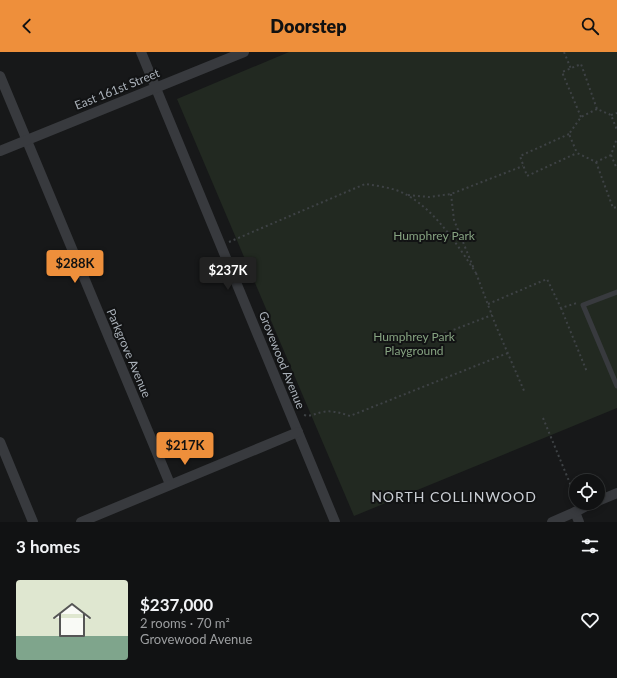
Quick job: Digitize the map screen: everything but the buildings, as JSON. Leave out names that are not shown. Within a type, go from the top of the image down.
[{"type":"street","name":"Grovewood Avenue","points":[[141,52],[335,522]]},
{"type":"street","name":"East 161st Street","points":[[0,151],[244,52]]},
{"type":"street","name":"Parkgrove Avenue","points":[[0,76],[170,484]]},
{"type":"street","points":[[81,522],[298,432]]},
{"type":"street","points":[[0,442],[33,522]]},
{"type":"street","points":[[605,498],[617,493]]},
{"type":"street","points":[[552,522],[577,517],[584,510]]},
{"type":"lane","points":[[617,292],[584,305],[617,386]]},
{"type":"path","points":[[564,52],[570,69]]},
{"type":"path","points":[[581,116],[562,72],[581,64],[597,109]]},
{"type":"path","points":[[576,153],[527,176],[520,156],[569,134],[581,116],[597,109],[611,115],[617,113]]},
{"type":"path","points":[[611,115],[617,130]]},
{"type":"path","points":[[569,134],[576,153],[596,162],[613,208],[617,206]]},
{"type":"path","points":[[617,138],[611,155],[617,169]]},
{"type":"path","points":[[596,162],[611,155]]},
{"type":"path","points":[[221,245],[366,184],[381,186],[407,195],[429,197],[451,194],[523,166]]},
{"type":"path","points":[[451,194],[454,220],[525,393]]},
{"type":"path","points":[[407,195],[428,211],[447,232],[476,273]]},
{"type":"path","points":[[488,304],[547,279],[561,308],[587,372]]},
{"type":"path","points":[[561,308],[578,303]]},
{"type":"path","points":[[435,337],[492,315]]},
{"type":"path","points":[[304,415],[311,416],[323,412],[338,412],[350,416],[508,353]]},
{"type":"path","points":[[543,418],[569,481]]},
{"type":"green space","name":"Humphrey Park","points":[[289,52],[617,52],[617,408],[354,516],[177,99]]},
{"type":"district","name":"NORTH COLLINWOOD","points":[[454,496]]},
{"type":"park label","name":"Humphrey Park Playground","points":[[414,343]]}]
